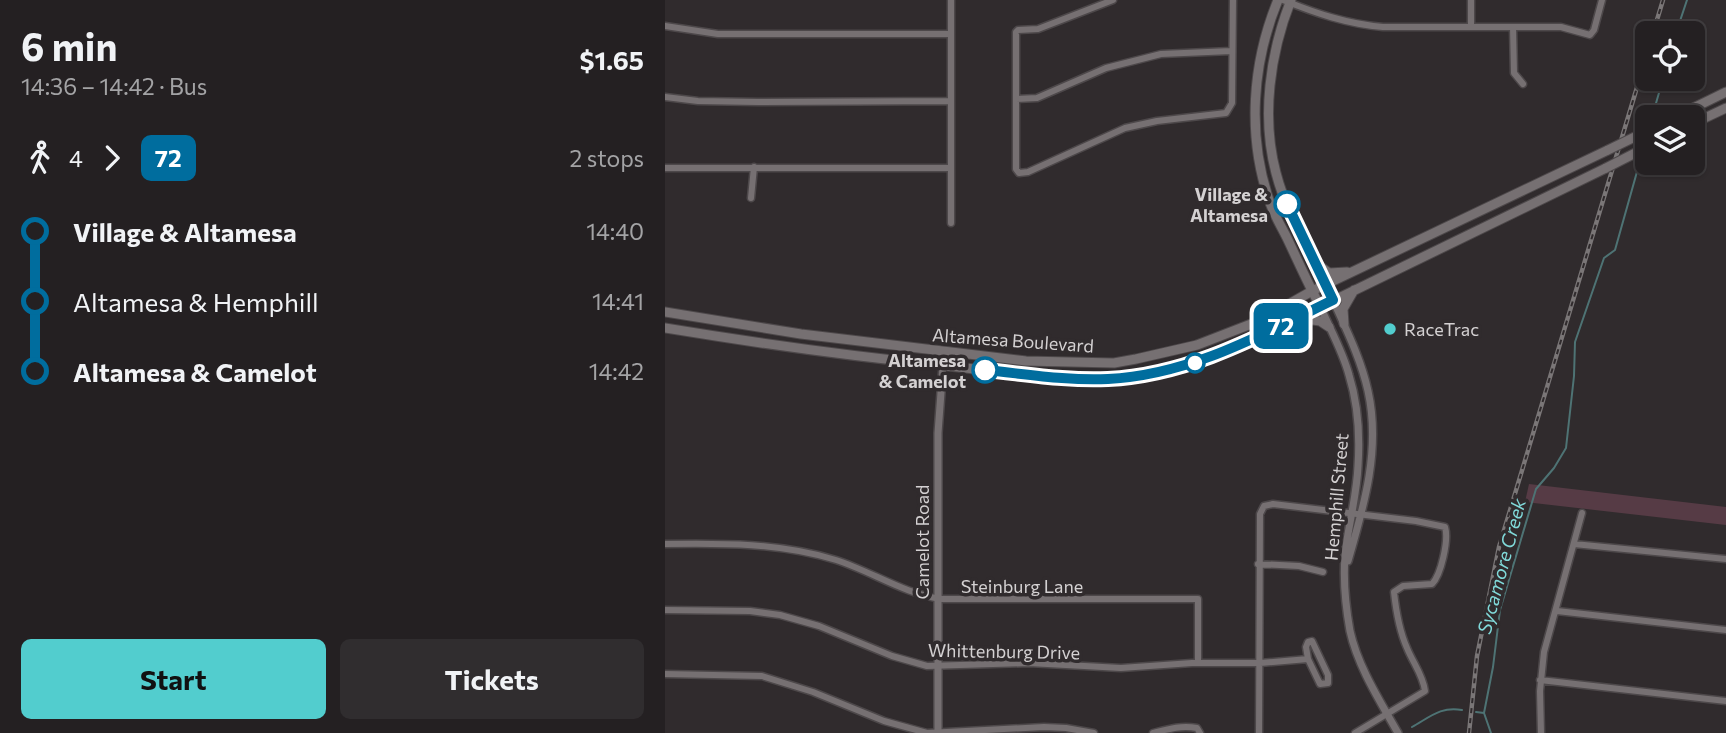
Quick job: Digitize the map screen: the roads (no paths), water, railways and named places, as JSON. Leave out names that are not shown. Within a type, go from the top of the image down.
[{"type":"main road","points":[[1285,1],[1271,76],[1270,130],[1275,170],[1284,196],[1333,300]]},
{"type":"main road","points":[[1285,1],[1263,43],[1255,123],[1269,201],[1320,306]]},
{"type":"main road","points":[[1699,105],[1726,92]]},
{"type":"main road","points":[[1705,118],[1726,108]]},
{"type":"main road","name":"Altamesa Boulevard","points":[[665,312],[801,334],[944,352],[1062,363],[1114,363],[1197,345],[1259,321],[1325,284],[1635,137]]},
{"type":"main road","name":"Altamesa Boulevard","points":[[665,328],[812,352],[1071,379],[1129,377],[1183,366],[1222,354],[1635,153]]},
{"type":"main road","points":[[1259,157],[1273,154]]},
{"type":"main road","points":[[1426,237],[1434,251]]},
{"type":"main road","points":[[1315,262],[1329,273],[1352,272]]},
{"type":"main road","points":[[1344,324],[1343,309],[1355,289]]},
{"type":"main road","points":[[1296,318],[1320,321],[1329,327]]},
{"type":"main road","points":[[705,335],[707,319]]},
{"type":"street","points":[[951,0],[951,223]]},
{"type":"street","points":[[1112,0],[1092,3],[1038,29],[1019,30],[1016,33],[1016,169],[1019,173],[1125,128],[1157,121],[1226,113],[1232,103],[1233,0]]},
{"type":"street","points":[[1471,0],[1471,27]]},
{"type":"street","points":[[1285,1],[1336,20],[1358,25],[1561,27],[1590,35],[1594,30],[1602,0]]},
{"type":"street","points":[[665,26],[718,34],[951,34]]},
{"type":"street","points":[[1513,27],[1514,72],[1523,83]]},
{"type":"street","points":[[1016,99],[1037,98],[1106,68],[1161,54],[1231,51]]},
{"type":"street","points":[[665,97],[698,101],[758,102],[951,101]]},
{"type":"street","points":[[751,198],[754,167]]},
{"type":"street","points":[[665,168],[951,168]]},
{"type":"street","name":"Hemphill Street","points":[[1333,300],[1355,349],[1369,392],[1373,450],[1362,515],[1346,572]]},
{"type":"street","name":"Hemphill Street","points":[[1320,306],[1349,374],[1357,413],[1358,466],[1353,514],[1346,542],[1346,601],[1351,633],[1364,670],[1398,733]]},
{"type":"street","name":"Camelot Road","points":[[938,733],[938,433],[944,352]]},
{"type":"street","points":[[1357,413],[1370,411]]},
{"type":"street","points":[[1259,733],[1259,514],[1264,506],[1273,504],[1416,521],[1445,527],[1448,537],[1438,578],[1431,584],[1403,586],[1394,592],[1396,614],[1406,648],[1424,682],[1425,691],[1355,733]]},
{"type":"street","points":[[1541,733],[1540,680],[1544,652],[1582,513]]},
{"type":"street","name":"Steinburg Lane","points":[[665,544],[787,548],[839,561],[912,593],[937,599],[1198,599],[1198,663]]},
{"type":"street","points":[[1574,544],[1726,559]]},
{"type":"street","points":[[1258,564],[1299,566],[1324,572]]},
{"type":"street","name":"Whittenburg Drive","points":[[665,610],[750,611],[780,615],[820,626],[917,664],[938,667],[1029,663],[1121,668],[1308,659]]},
{"type":"street","points":[[1557,611],[1726,630]]},
{"type":"street","points":[[1312,641],[1328,675],[1328,682],[1320,684],[1308,659],[1307,642],[1312,641]]},
{"type":"street","points":[[665,674],[762,677],[813,692],[913,731],[938,733],[1044,727],[1094,733]]},
{"type":"street","points":[[1540,680],[1726,701]]},
{"type":"street","points":[[1153,733],[1177,727],[1198,730]]},
{"type":"waterway","name":"Sycamore Creek","points":[[1680,21],[1687,0]]},
{"type":"waterway","name":"Sycamore Creek","points":[[1655,105],[1660,91]]},
{"type":"waterway","name":"Sycamore Creek","points":[[1491,733],[1484,713],[1500,610],[1536,489],[1554,468],[1566,448],[1575,342],[1604,258],[1615,250],[1636,175]]},
{"type":"waterway","points":[[1412,727],[1442,711],[1462,710]]},
{"type":"waterway","points":[[1476,712],[1484,713]]},
{"type":"railway","points":[[1657,21],[1663,0]]},
{"type":"railway","points":[[1469,733],[1477,656],[1499,547],[1636,91]]},
{"type":"place","name":"Village & Altamesa","points":[[1287,204]]},
{"type":"place","name":"RaceTrac","points":[[1390,329]]},
{"type":"place","name":"Altamesa & Camelot","points":[[985,370]]}]
